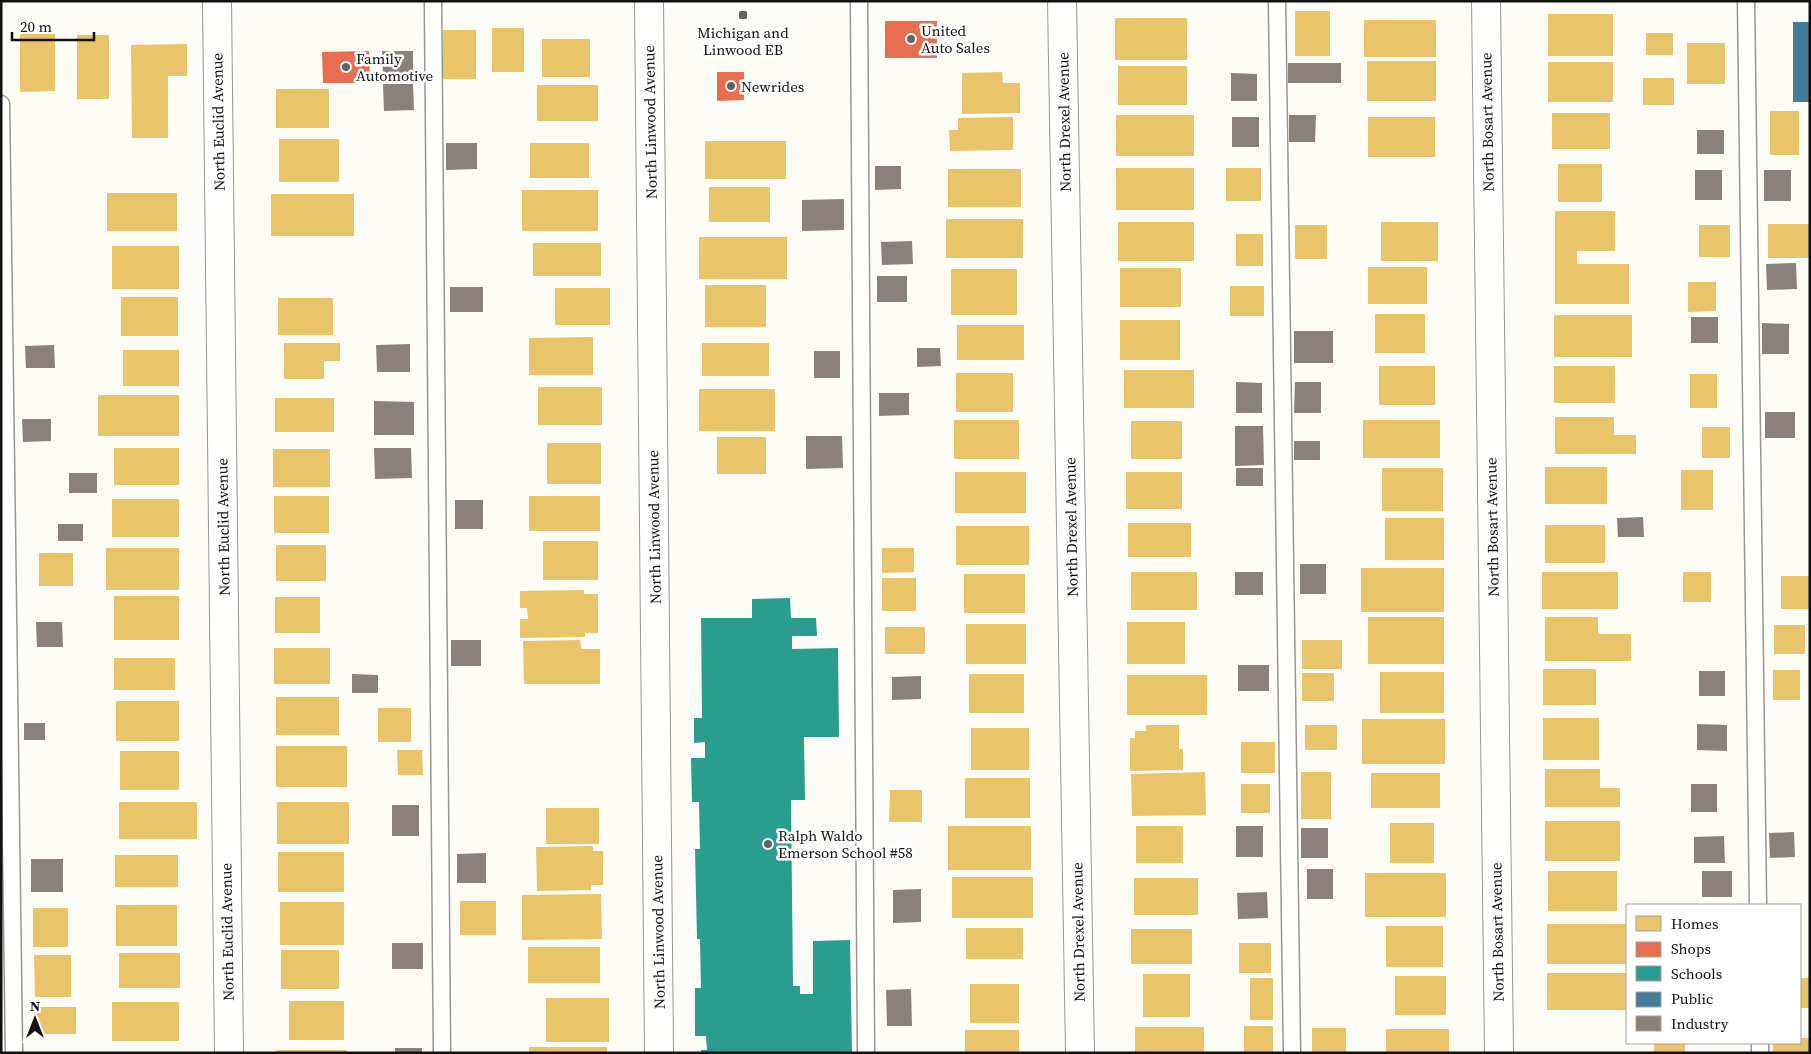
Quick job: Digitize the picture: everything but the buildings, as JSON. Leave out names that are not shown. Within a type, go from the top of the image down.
[{"type":"street","name":"North Euclid Avenue","points":[[217,1],[229,1053]]},
{"type":"street","name":"North Linwood Avenue","points":[[649,1],[660,1053]]},
{"type":"street","name":"North Drexel Avenue","points":[[1062,1],[1080,1053]]},
{"type":"street","name":"North Bosart Avenue","points":[[1486,1],[1499,1053]]},
{"type":"lane","points":[[433,1],[442,1053]]},
{"type":"lane","points":[[859,1],[866,1053]]},
{"type":"lane","points":[[1277,1],[1292,1053]]},
{"type":"lane","points":[[1746,1],[1758,904]]},
{"type":"lane","points":[[1,104],[14,1053]]},
{"type":"place","name":"Michigan and Linwood EB","points":[[743,15]]},
{"type":"place","name":"United Auto Sales","points":[[911,39]]},
{"type":"place","name":"Family Automotive","points":[[346,67]]},
{"type":"place","name":"Newrides","points":[[731,86]]},
{"type":"place","name":"Ralph Waldo Emerson School #58","points":[[768,844]]}]
